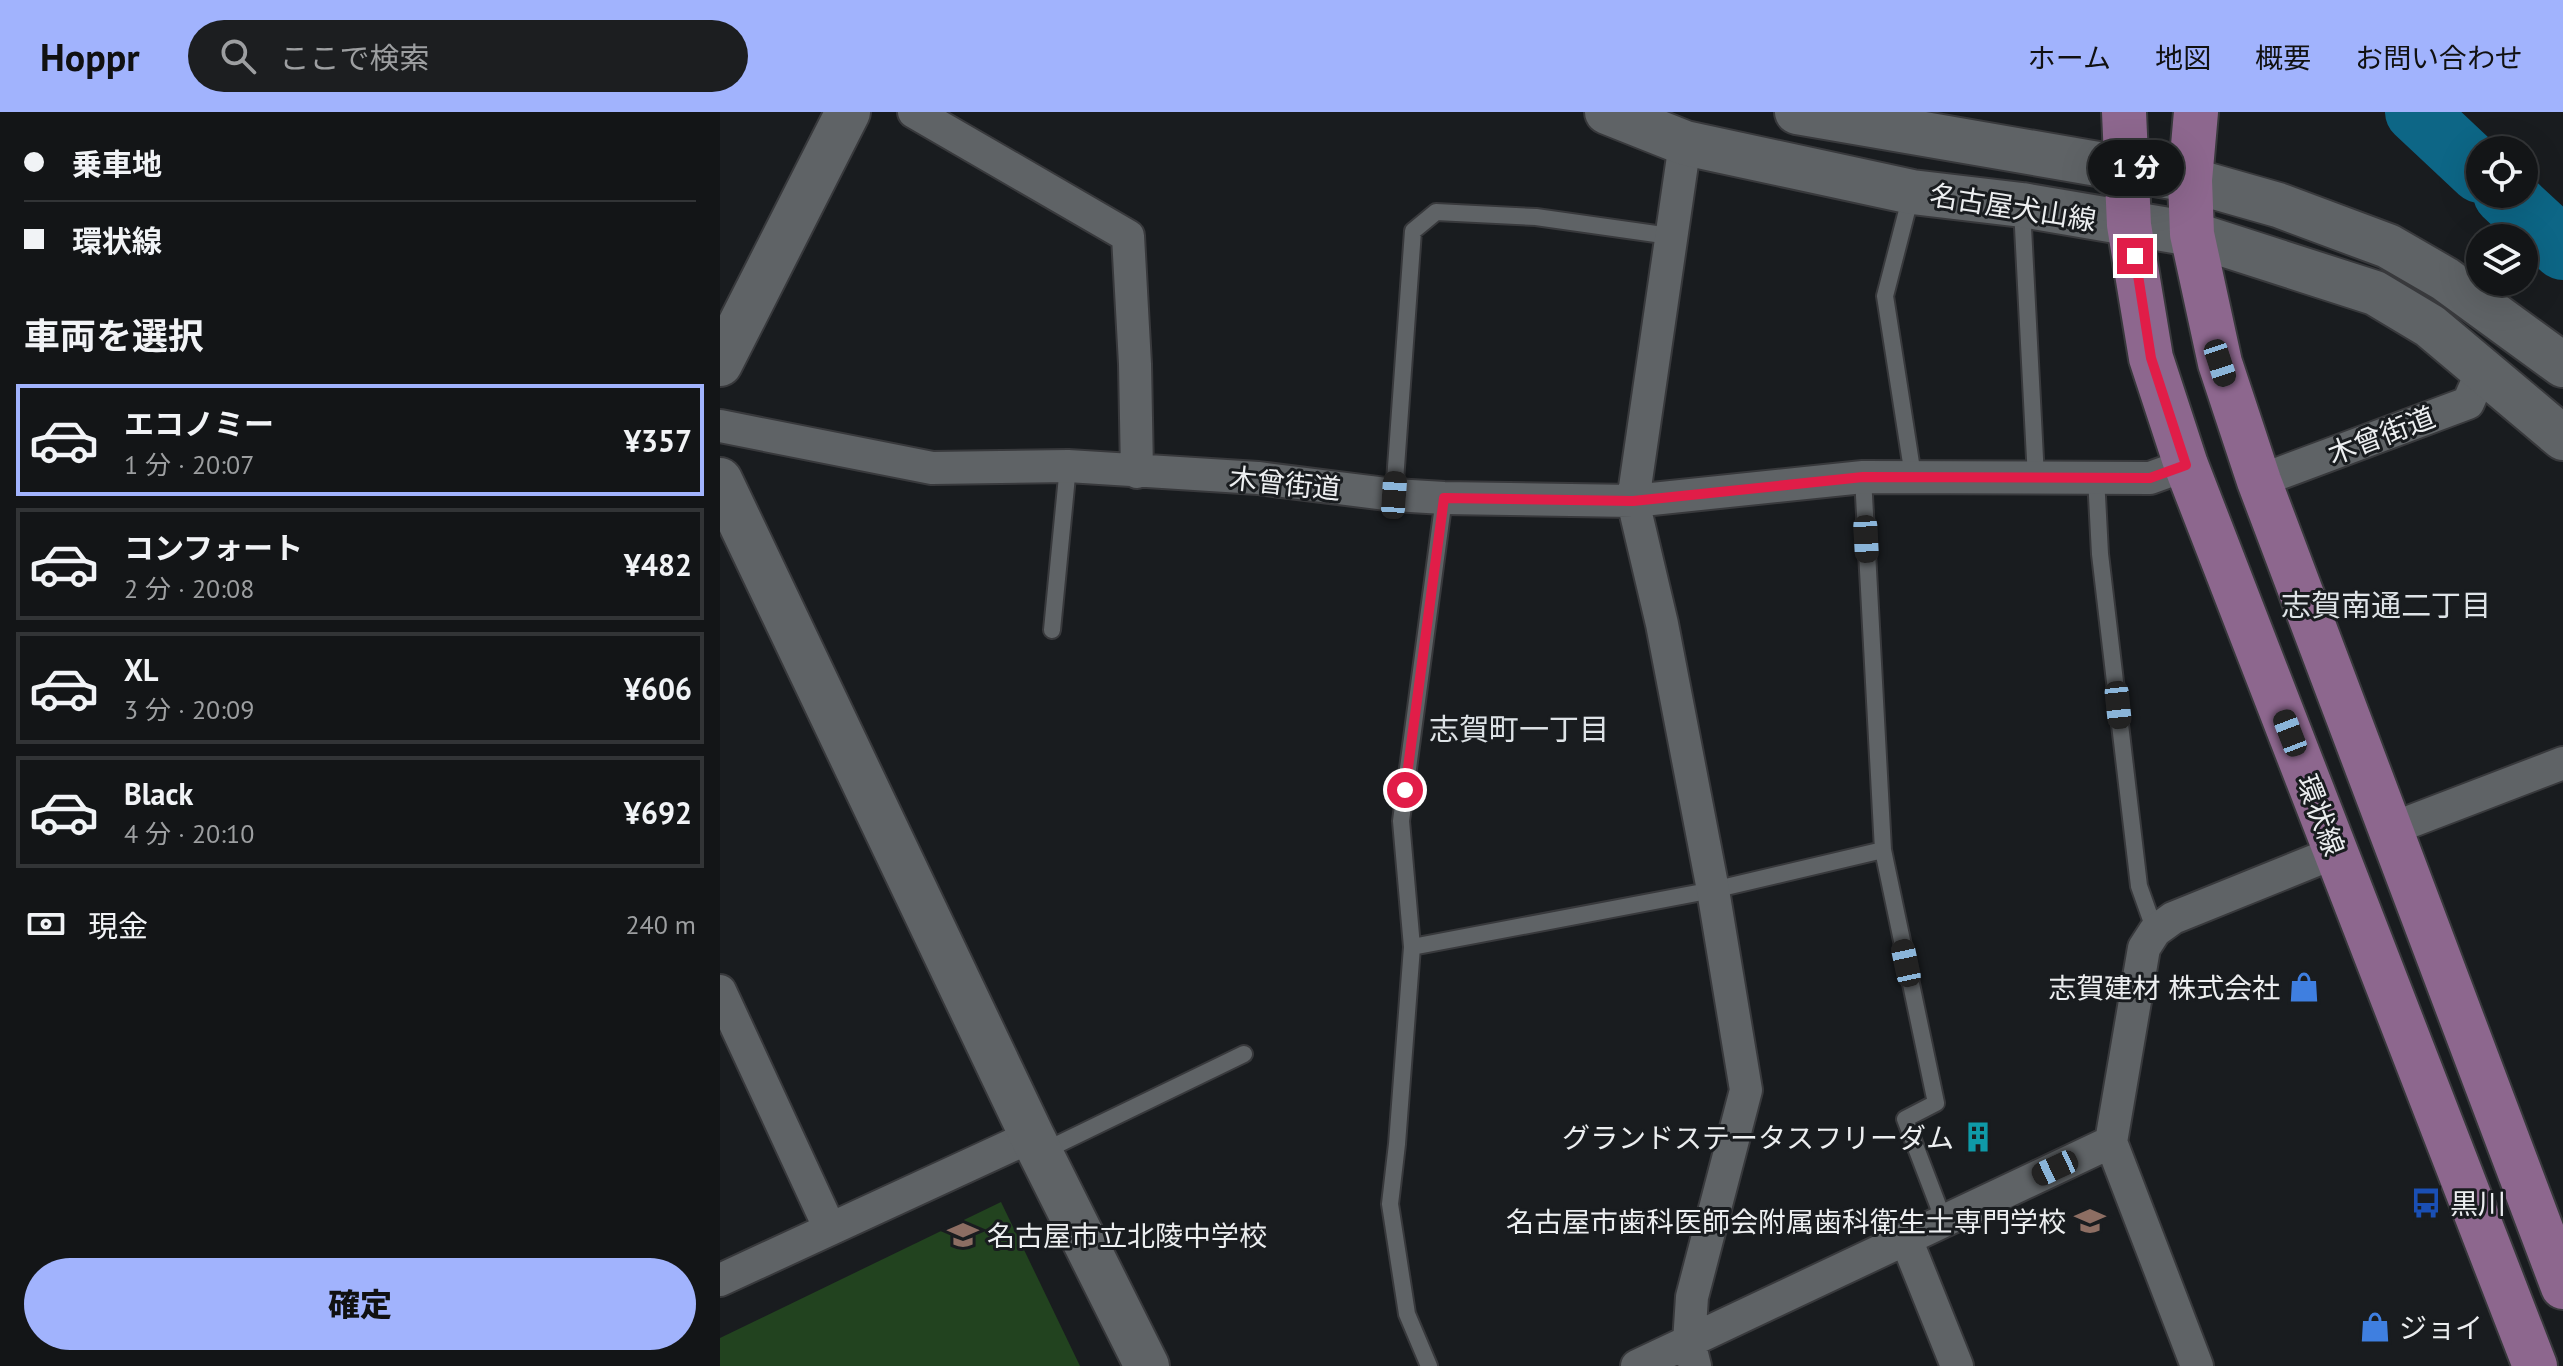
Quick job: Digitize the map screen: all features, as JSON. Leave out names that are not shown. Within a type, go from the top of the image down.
[{"type":"main road","points":[[720,364],[848,112]]},
{"type":"main road","name":"名古屋犬山線","points":[[1607,112],[1685,143],[1912,192],[2022,205],[2192,234],[2375,293],[2430,326],[2563,438]]},
{"type":"main road","name":"名古屋犬山線","points":[[1797,112],[2190,180],[2324,220],[2388,246],[2445,279],[2563,365]]},
{"type":"main road","name":"環状線","points":[[2124,112],[2129,225],[2151,358],[2186,465],[2535,1366]]},
{"type":"main road","points":[[2196,112],[2190,180],[2192,234],[2220,363],[2259,481],[2563,1287]]},
{"type":"main road","points":[[720,480],[1036,1145],[1147,1366]]},
{"type":"street","points":[[914,112],[1128,236],[1137,472]]},
{"type":"street","points":[[1685,143],[1633,501],[1662,624],[1713,890],[1746,1090],[1692,1297],[1692,1354]]},
{"type":"street","name":"木曾街道","points":[[2259,481],[2468,403],[2483,369]]},
{"type":"street","name":"木曾街道","points":[[720,426],[932,468],[1068,466],[1258,478],[1444,498],[1633,501],[1863,477],[2150,478],[2186,465]]},
{"type":"street","points":[[2391,829],[2563,763]]},
{"type":"street","points":[[2197,1366],[2111,1142],[2144,948],[2155,931],[2173,918],[2336,852]]},
{"type":"street","points":[[720,991],[830,1229]]},
{"type":"street","points":[[1637,1366],[1692,1354],[1906,1239],[2111,1142]]},
{"type":"street","points":[[720,1280],[830,1229],[1036,1145]]},
{"type":"street","points":[[1906,1239],[1957,1366]]},
{"type":"lane","points":[[1912,192],[1885,296],[1913,476]]},
{"type":"lane","points":[[2022,205],[2036,478]]},
{"type":"lane","points":[[1394,495],[1413,231],[1436,212],[1536,217],[1670,236]]},
{"type":"lane","points":[[1052,630],[1068,466]]},
{"type":"lane","points":[[1863,477],[1883,850],[1936,1103],[1905,1119],[1944,1221]]},
{"type":"lane","points":[[2096,477],[2100,554],[2139,886],[2155,931]]},
{"type":"lane","points":[[1429,1366],[1407,1314],[1390,1204],[1412,947],[1401,821],[1444,498]]},
{"type":"lane","points":[[1412,947],[1713,890],[1883,850]]},
{"type":"lane","points":[[1036,1145],[1244,1054]]},
{"type":"green space","name":"名古屋市立北陵中学校","points":[[1001,1202],[1080,1366],[720,1366],[720,1338]]},
{"type":"waterway","points":[[2416,112],[2466,159]]},
{"type":"waterway","points":[[2519,208],[2563,249]]},
{"type":"place","name":"志賀建材 株式会社","points":[[2304,987]]},
{"type":"place","name":"グランドステータスフリーダム","points":[[1978,1137]]},
{"type":"place","name":"黒川","points":[[2426,1203]]},
{"type":"place","name":"名古屋市歯科医師会附属歯科衛生士専門学校","points":[[2090,1221]]},
{"type":"place","name":"名古屋市立北陵中学校","points":[[963,1235]]},
{"type":"place","name":"ジョイ","points":[[2375,1327]]},
{"type":"district","name":"志賀南通二丁目","points":[[2386,604]]},
{"type":"district","name":"志賀町一丁目","points":[[1519,728]]},
{"type":"route","points":[[1405,790],[1444,498],[1633,501],[1863,477],[2150,478],[2186,465],[2151,358],[2135,256]]}]
